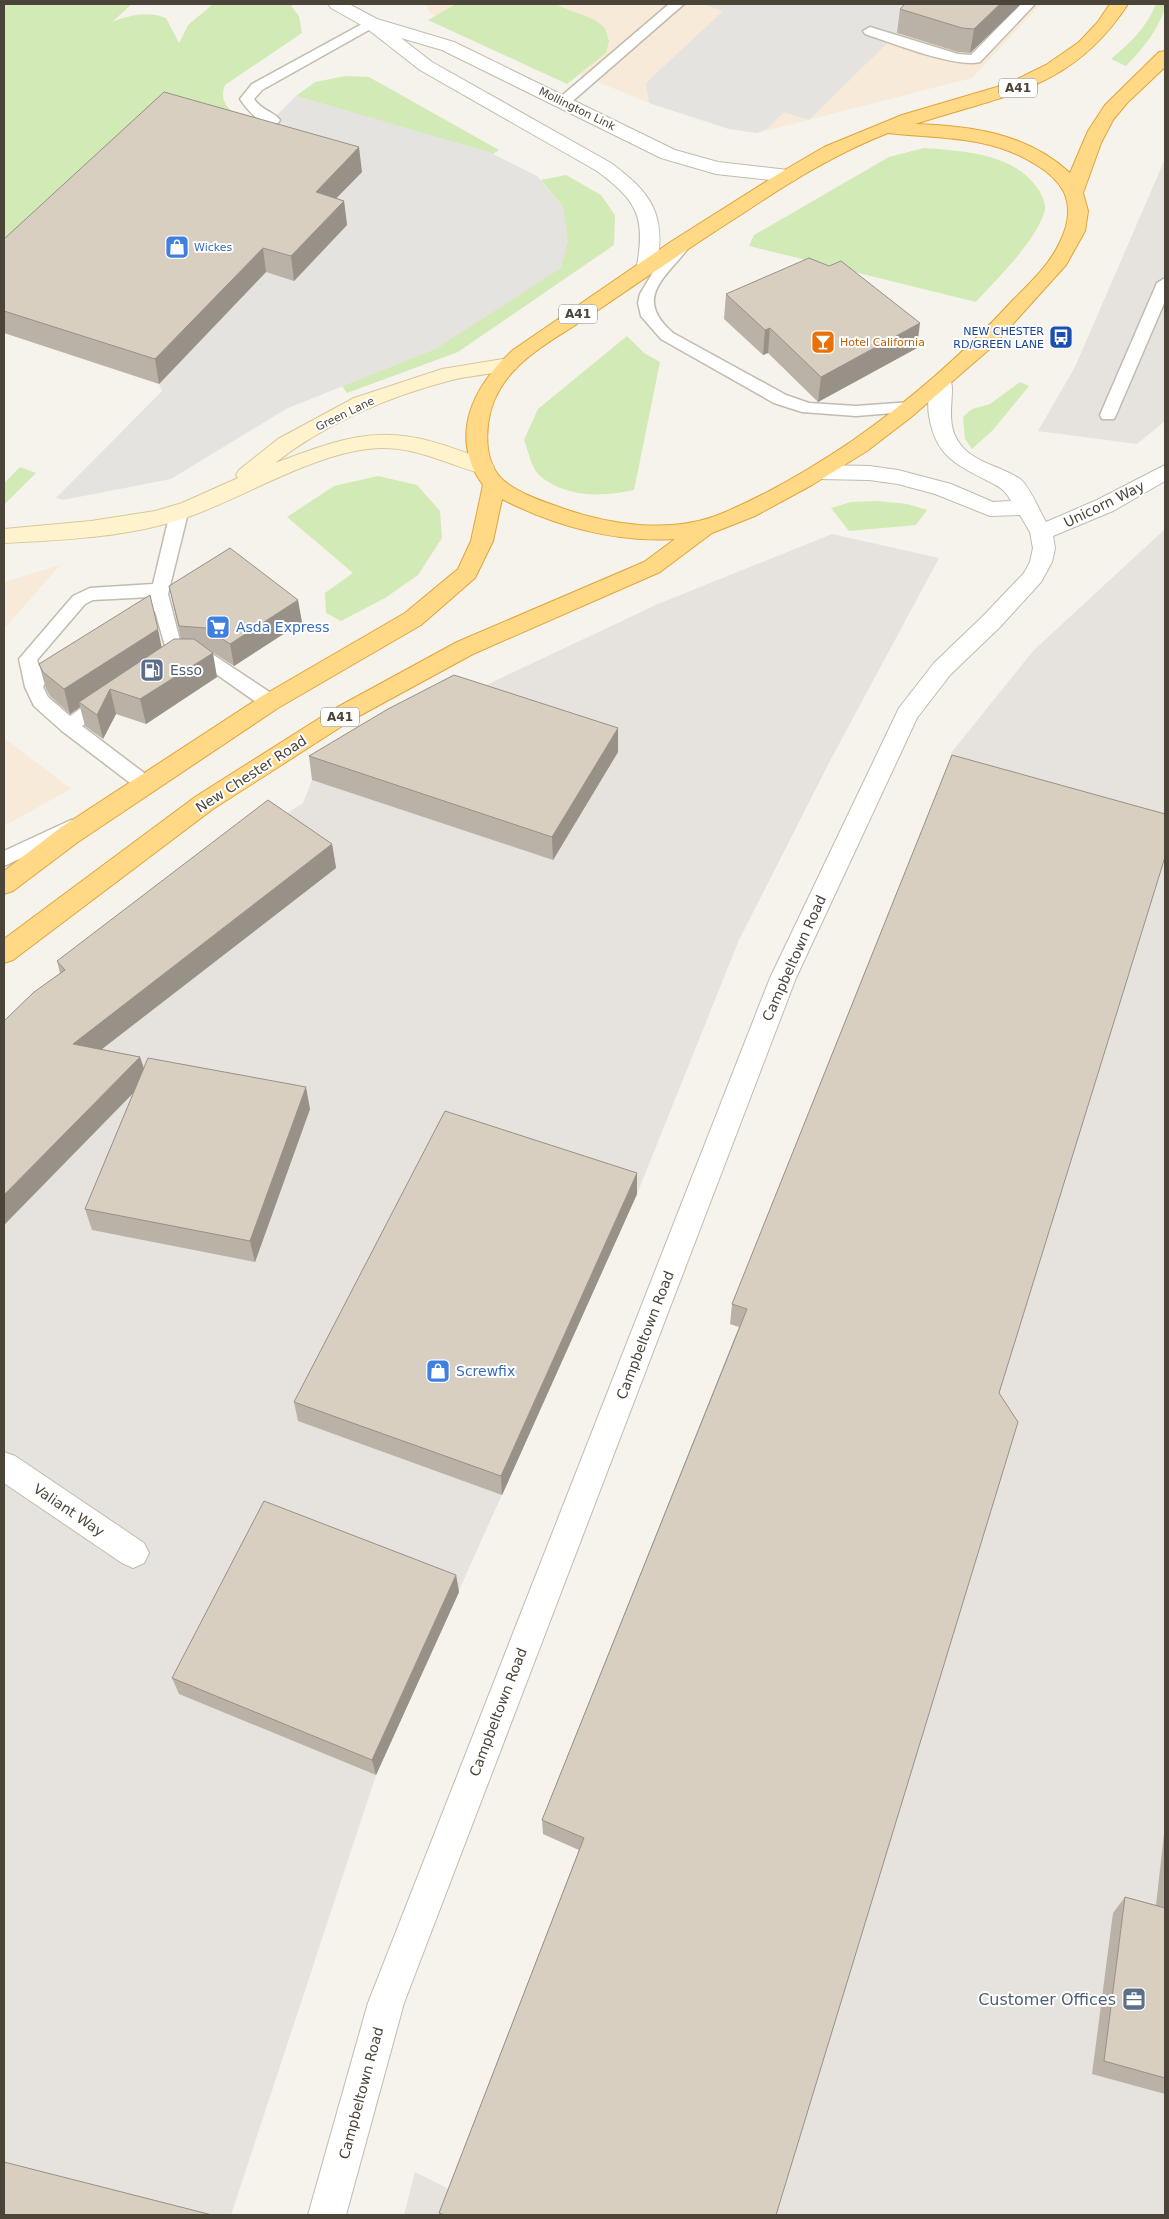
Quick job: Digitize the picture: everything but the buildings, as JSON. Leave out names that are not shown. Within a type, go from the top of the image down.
[{"type":"highway","name":"A41","points":[[4,884],[68,835],[270,702],[413,619],[467,573],[482,541],[488,475],[477,441],[480,416],[488,391],[509,364],[647,265],[788,176],[843,145],[925,114],[1002,94],[1041,76],[1081,50],[1102,28],[1120,4]]},
{"type":"highway","name":"A41","points":[[1074,192],[1081,164],[1096,130],[1121,98],[1165,56]]},
{"type":"highway","name":"A41","points":[[488,475],[529,505],[557,516],[586,524],[664,533],[704,529],[769,500],[820,472],[911,407],[942,382],[989,340],[1049,273],[1064,253],[1075,233],[1078,219],[1078,204],[1074,192],[1065,178],[1053,167],[1037,156],[999,140],[958,132],[890,128]]},
{"type":"highway","name":"New Chester Road","points":[[4,954],[204,803],[342,715],[465,648],[652,567],[704,529]]},
{"type":"main road","name":"Green Lane","points":[[226,491],[286,444],[361,403],[449,374],[509,364]]},
{"type":"main road","name":"Green Lane","points":[[4,536],[119,526],[178,513],[226,491],[311,459],[366,443],[400,443],[417,447],[488,475]]},
{"type":"street","name":"Mollington Link","points":[[337,4],[371,22],[448,46],[668,154],[694,164],[788,176]]},
{"type":"street","name":"Mollington Link","points":[[371,22],[426,66],[604,167],[626,183],[640,198],[649,216],[653,241],[647,265]]},
{"type":"street","points":[[942,382],[940,410],[943,434],[953,450],[964,460],[1014,485],[1033,520]]},
{"type":"street","name":"Unicorn Way","points":[[820,472],[869,473],[898,477],[943,489],[990,508],[1033,520],[1073,521],[1102,508],[1165,472]]},
{"type":"street","name":"Campbeltown Road","points":[[328,2215],[386,2004],[783,978],[907,714],[942,669],[992,621],[1033,577],[1041,562],[1044,548],[1033,520]]},
{"type":"street","name":"Valiant Way","points":[[4,1466],[134,1553]]},
{"type":"lane","points":[[563,102],[678,4]]},
{"type":"lane","points":[[870,31],[953,57],[965,60],[975,59],[1028,4]]},
{"type":"lane","points":[[273,120],[255,111],[247,99],[257,87],[371,22]]},
{"type":"lane","points":[[686,240],[654,280],[647,298],[646,312],[655,325],[667,336],[780,399],[808,408],[856,411],[911,407]]},
{"type":"lane","points":[[1108,415],[1165,283]]},
{"type":"lane","points":[[176,656],[161,594],[178,513]]},
{"type":"lane","points":[[145,784],[69,726],[41,701],[34,687],[28,659],[78,600],[90,594],[161,594]]},
{"type":"lane","points":[[112,629],[161,594]]},
{"type":"lane","points":[[34,687],[40,674],[80,649]]},
{"type":"lane","points":[[159,667],[176,656],[202,656],[270,702]]},
{"type":"lane","points":[[69,726],[126,688]]},
{"type":"lane","points":[[4,859],[105,810]]},
{"type":"shaded area","points":[[426,4],[1041,4],[972,78],[757,133],[729,129],[649,103],[430,13]]},
{"type":"shaded area","points":[[702,4],[927,4],[809,120],[784,112],[767,129],[757,133],[729,129],[649,103],[646,83],[723,11]]},
{"type":"shaded area","points":[[296,96],[489,152],[537,176],[563,207],[568,241],[561,268],[437,348],[286,409],[171,479],[63,500],[56,498],[162,391],[159,384],[252,140]]},
{"type":"shaded area","points":[[1165,159],[1165,421],[1137,444],[1038,431],[1075,367]]},
{"type":"shaded area","points":[[1165,529],[1165,2215],[404,2215],[415,2172],[453,2191],[583,1852],[543,1834],[716,1400],[769,1338],[730,1324],[947,779],[951,753],[1034,650]]},
{"type":"shaded area","points":[[832,534],[939,558],[831,759],[739,940],[637,1194],[376,1775],[231,2215],[4,2215],[4,1035],[272,823],[303,803],[312,780],[427,713],[658,604]]},
{"type":"shaded area","points":[[60,565],[4,629],[4,582]]},
{"type":"shaded area","points":[[4,738],[71,789],[4,826]]},
{"type":"green space","points":[[4,4],[132,4],[112,22],[126,17],[145,14],[166,18],[179,43],[188,25],[213,4],[294,4],[291,6],[299,16],[302,33],[225,85],[223,93],[227,105],[237,115],[257,126],[4,262]]},
{"type":"green space","points":[[456,4],[554,4],[595,20],[605,28],[609,41],[606,53],[567,84],[428,20]]},
{"type":"green space","points":[[1156,4],[1165,4],[1165,8],[1158,25],[1144,46],[1126,66],[1111,59],[1137,34],[1148,20]]},
{"type":"green space","points":[[346,76],[369,77],[499,150],[493,154],[296,96],[315,82]]},
{"type":"green space","points":[[924,148],[971,153],[1002,161],[1028,177],[1043,199],[1045,210],[1033,235],[1015,259],[976,302],[749,246],[754,235],[889,157]]},
{"type":"green space","points":[[566,175],[601,195],[615,215],[614,245],[458,352],[347,393],[342,386],[437,348],[563,207],[541,180]]},
{"type":"green space","points":[[627,336],[644,353],[660,362],[634,490],[609,494],[584,494],[572,492],[549,483],[536,472],[524,440],[538,409]]},
{"type":"green space","points":[[1020,382],[1029,386],[993,430],[972,449],[965,439],[963,417],[972,409],[990,404]]},
{"type":"green space","points":[[20,467],[36,473],[4,505],[4,483]]},
{"type":"green space","points":[[378,476],[417,485],[440,511],[442,538],[418,575],[385,598],[341,621],[326,613],[325,593],[353,573],[287,517],[334,486]]},
{"type":"green space","points":[[877,501],[907,504],[927,510],[916,525],[849,531],[831,508],[851,502]]},
{"type":"place","name":"Wickes","points":[[177,247]]},
{"type":"place","name":"NEW CHESTER RD/GREEN LANE","points":[[1061,337]]},
{"type":"place","name":"Hotel California","points":[[823,342]]},
{"type":"place","name":"Asda Express","points":[[218,627]]},
{"type":"place","name":"Esso","points":[[152,670]]},
{"type":"place","name":"Screwfix","points":[[438,1371]]},
{"type":"place","name":"Customer Offices","points":[[1134,1999]]}]
